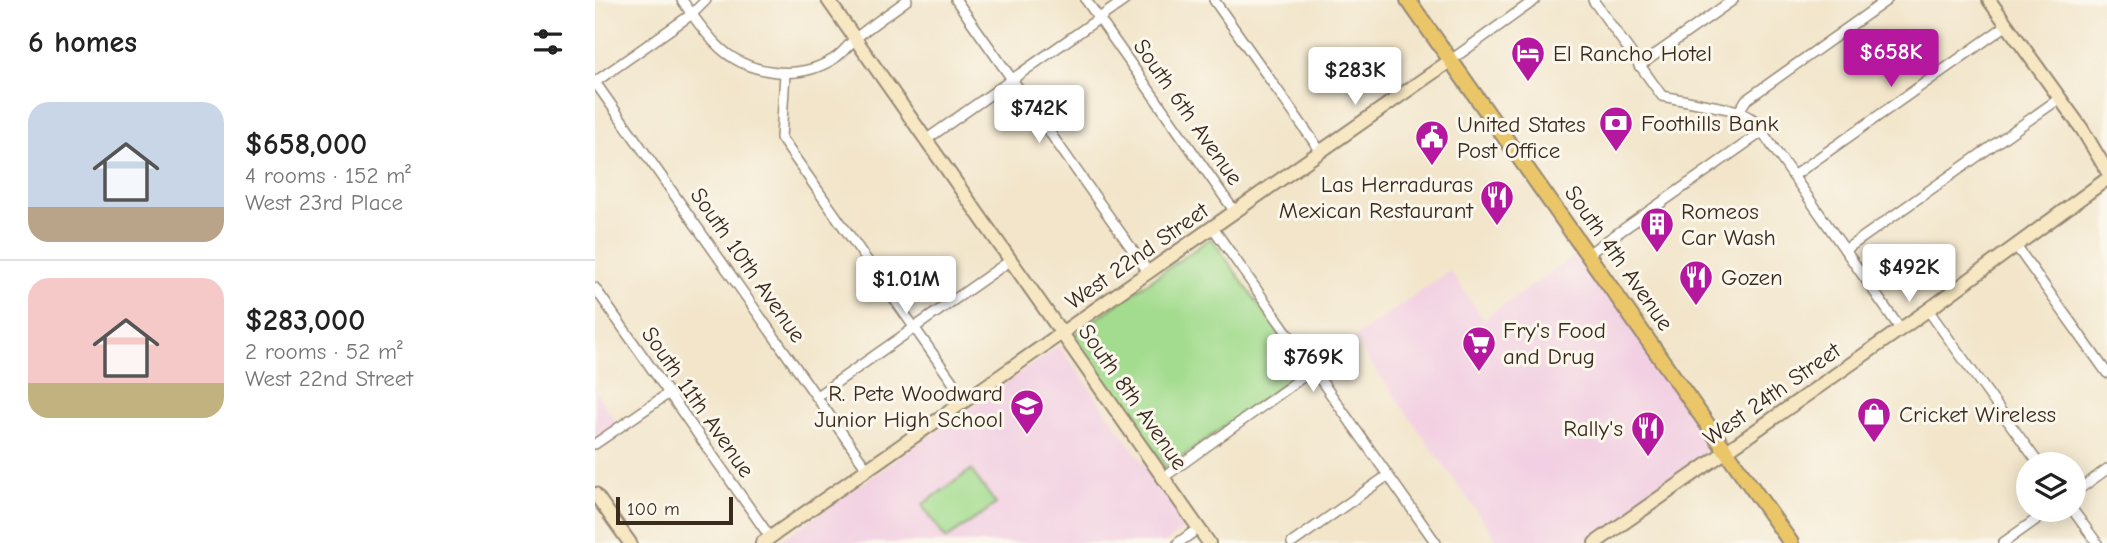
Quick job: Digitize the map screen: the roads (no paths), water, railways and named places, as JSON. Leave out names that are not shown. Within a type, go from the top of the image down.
[{"type":"main road","name":"South 4th Avenue","points":[[1408,0],[1791,543]]},
{"type":"street","points":[[682,0],[716,45],[738,61],[785,74],[812,69],[836,58],[855,39],[907,0]]},
{"type":"street","points":[[595,82],[692,14],[706,0]]},
{"type":"street","name":"South 8th Avenue","points":[[828,0],[1209,543]]},
{"type":"street","points":[[955,0],[1149,273]]},
{"type":"street","name":"South 6th Avenue","points":[[1086,0],[1235,212]]},
{"type":"street","points":[[926,139],[1125,0]]},
{"type":"street","points":[[1214,0],[1321,152]]},
{"type":"street","name":"West 22nd Street","points":[[766,540],[1535,0]]},
{"type":"street","points":[[1593,0],[1662,96],[1747,114],[1901,330]]},
{"type":"street","points":[[1639,66],[1733,0]]},
{"type":"street","points":[[1739,111],[1746,100],[1887,0]]},
{"type":"street","points":[[1990,0],[2107,171]]},
{"type":"street","points":[[1793,176],[2007,26]]},
{"type":"street","points":[[785,74],[781,138],[966,401]]},
{"type":"street","name":"South 10th Avenue","points":[[595,82],[868,470]]},
{"type":"street","points":[[1845,250],[2060,99]]},
{"type":"street","points":[[1588,254],[1762,132]]},
{"type":"street","name":"West 24th Street","points":[[1599,542],[1901,330],[2107,179]]},
{"type":"street","points":[[1213,228],[1436,543]]},
{"type":"street","points":[[2016,246],[2107,373]]},
{"type":"street","points":[[817,396],[1011,260]]},
{"type":"street","name":"South 11th Avenue","points":[[595,288],[669,393],[766,540]]},
{"type":"street","points":[[1928,310],[2030,452]]},
{"type":"street","points":[[1164,477],[1314,369]]},
{"type":"street","points":[[595,444],[669,393]]},
{"type":"street","points":[[2086,484],[2107,469]]},
{"type":"street","points":[[1292,543],[1387,476]]},
{"type":"street","points":[[595,494],[629,543]]},
{"type":"street","points":[[2003,543],[2033,522]]},
{"type":"street","points":[[2082,522],[2097,543]]},
{"type":"street","points":[[1178,543],[1199,528]]},
{"type":"place","name":"El Rancho Hotel","points":[[1528,83]]},
{"type":"place","name":"Foothills Bank","points":[[1616,153]]},
{"type":"place","name":"United States Post Office","points":[[1432,167]]},
{"type":"place","name":"Las Herraduras Mexican Restaurant","points":[[1497,227]]},
{"type":"place","name":"Romeos Car Wash","points":[[1657,254]]},
{"type":"place","name":"Gozen","points":[[1696,307]]},
{"type":"place","name":"Fry's Food and Drug","points":[[1479,373]]},
{"type":"place","name":"R. Pete Woodward Junior High School","points":[[1027,436]]},
{"type":"place","name":"Cricket Wireless","points":[[1874,444]]},
{"type":"place","name":"Rally's","points":[[1648,458]]}]
